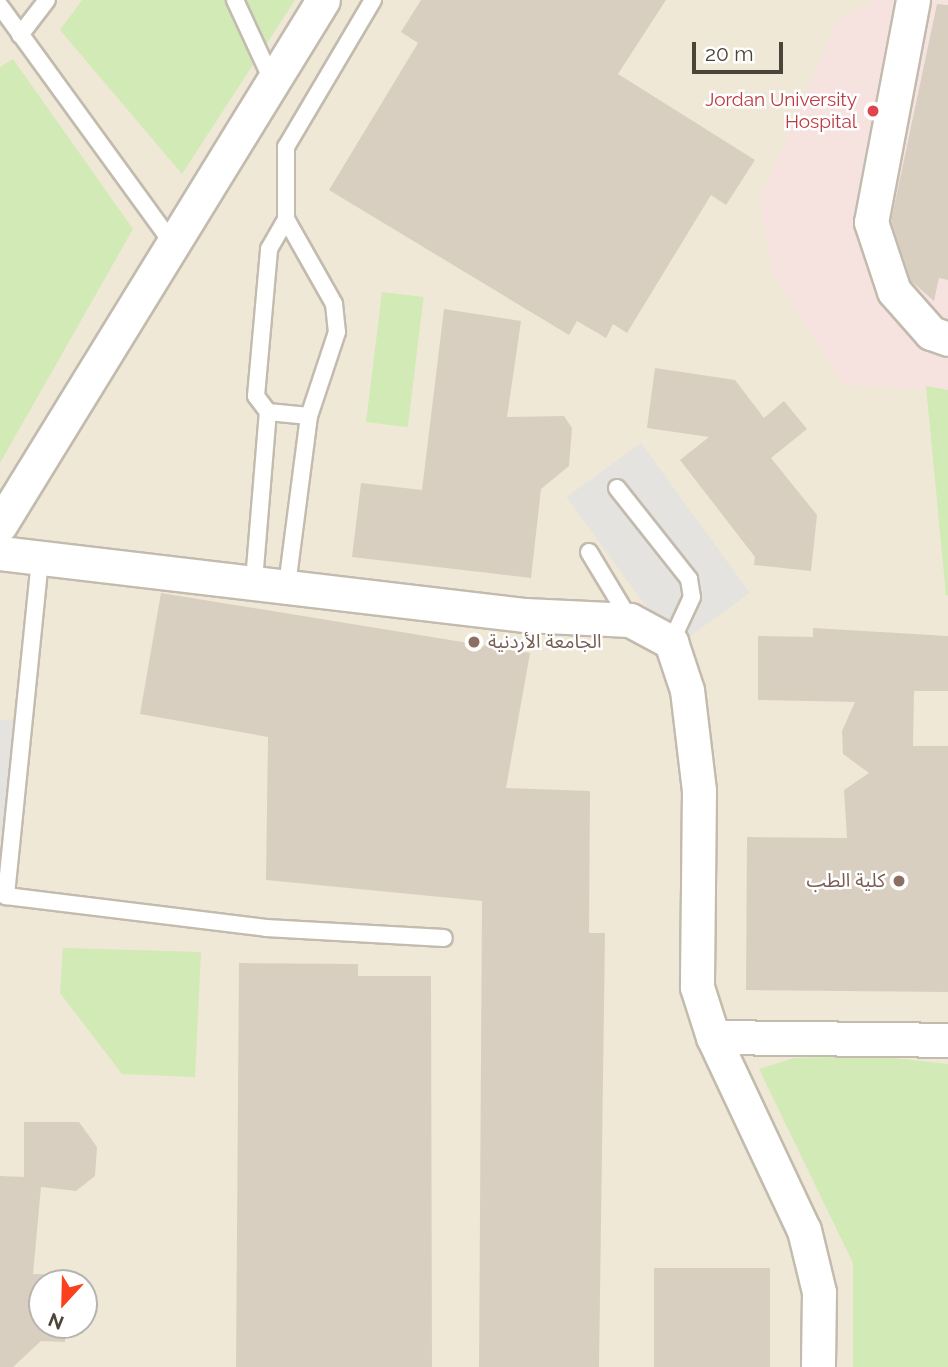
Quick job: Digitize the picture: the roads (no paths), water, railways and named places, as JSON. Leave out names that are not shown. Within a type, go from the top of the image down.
[{"type":"street","points":[[0,525],[170,240],[323,0]]},
{"type":"street","points":[[914,0],[872,222],[894,291],[931,333],[948,339]]},
{"type":"street","points":[[0,553],[40,560],[254,581],[525,615],[630,620],[671,642],[687,690],[697,764],[702,839],[697,987],[713,1037],[807,1242],[819,1292],[818,1367]]},
{"type":"street","points":[[713,1037],[948,1040]]},
{"type":"lane","points":[[20,35],[47,0]]},
{"type":"lane","points":[[235,0],[272,80]]},
{"type":"lane","points":[[254,581],[268,412],[256,396],[270,249],[286,219],[286,146],[373,0]]},
{"type":"lane","points":[[0,6],[170,240]]},
{"type":"lane","points":[[286,219],[334,304],[337,332],[309,416],[287,585]]},
{"type":"lane","points":[[268,412],[309,416]]},
{"type":"lane","points":[[617,488],[690,579],[692,597],[671,642]]},
{"type":"lane","points":[[589,552],[630,620]]},
{"type":"lane","points":[[40,560],[3,902],[267,928],[444,938]]},
{"type":"place","name":"Jordan University Hospital","points":[[873,111]]},
{"type":"place","name":"الجامعة الأردنية","points":[[474,642]]},
{"type":"place","name":"كلية الطب","points":[[899,881]]}]
